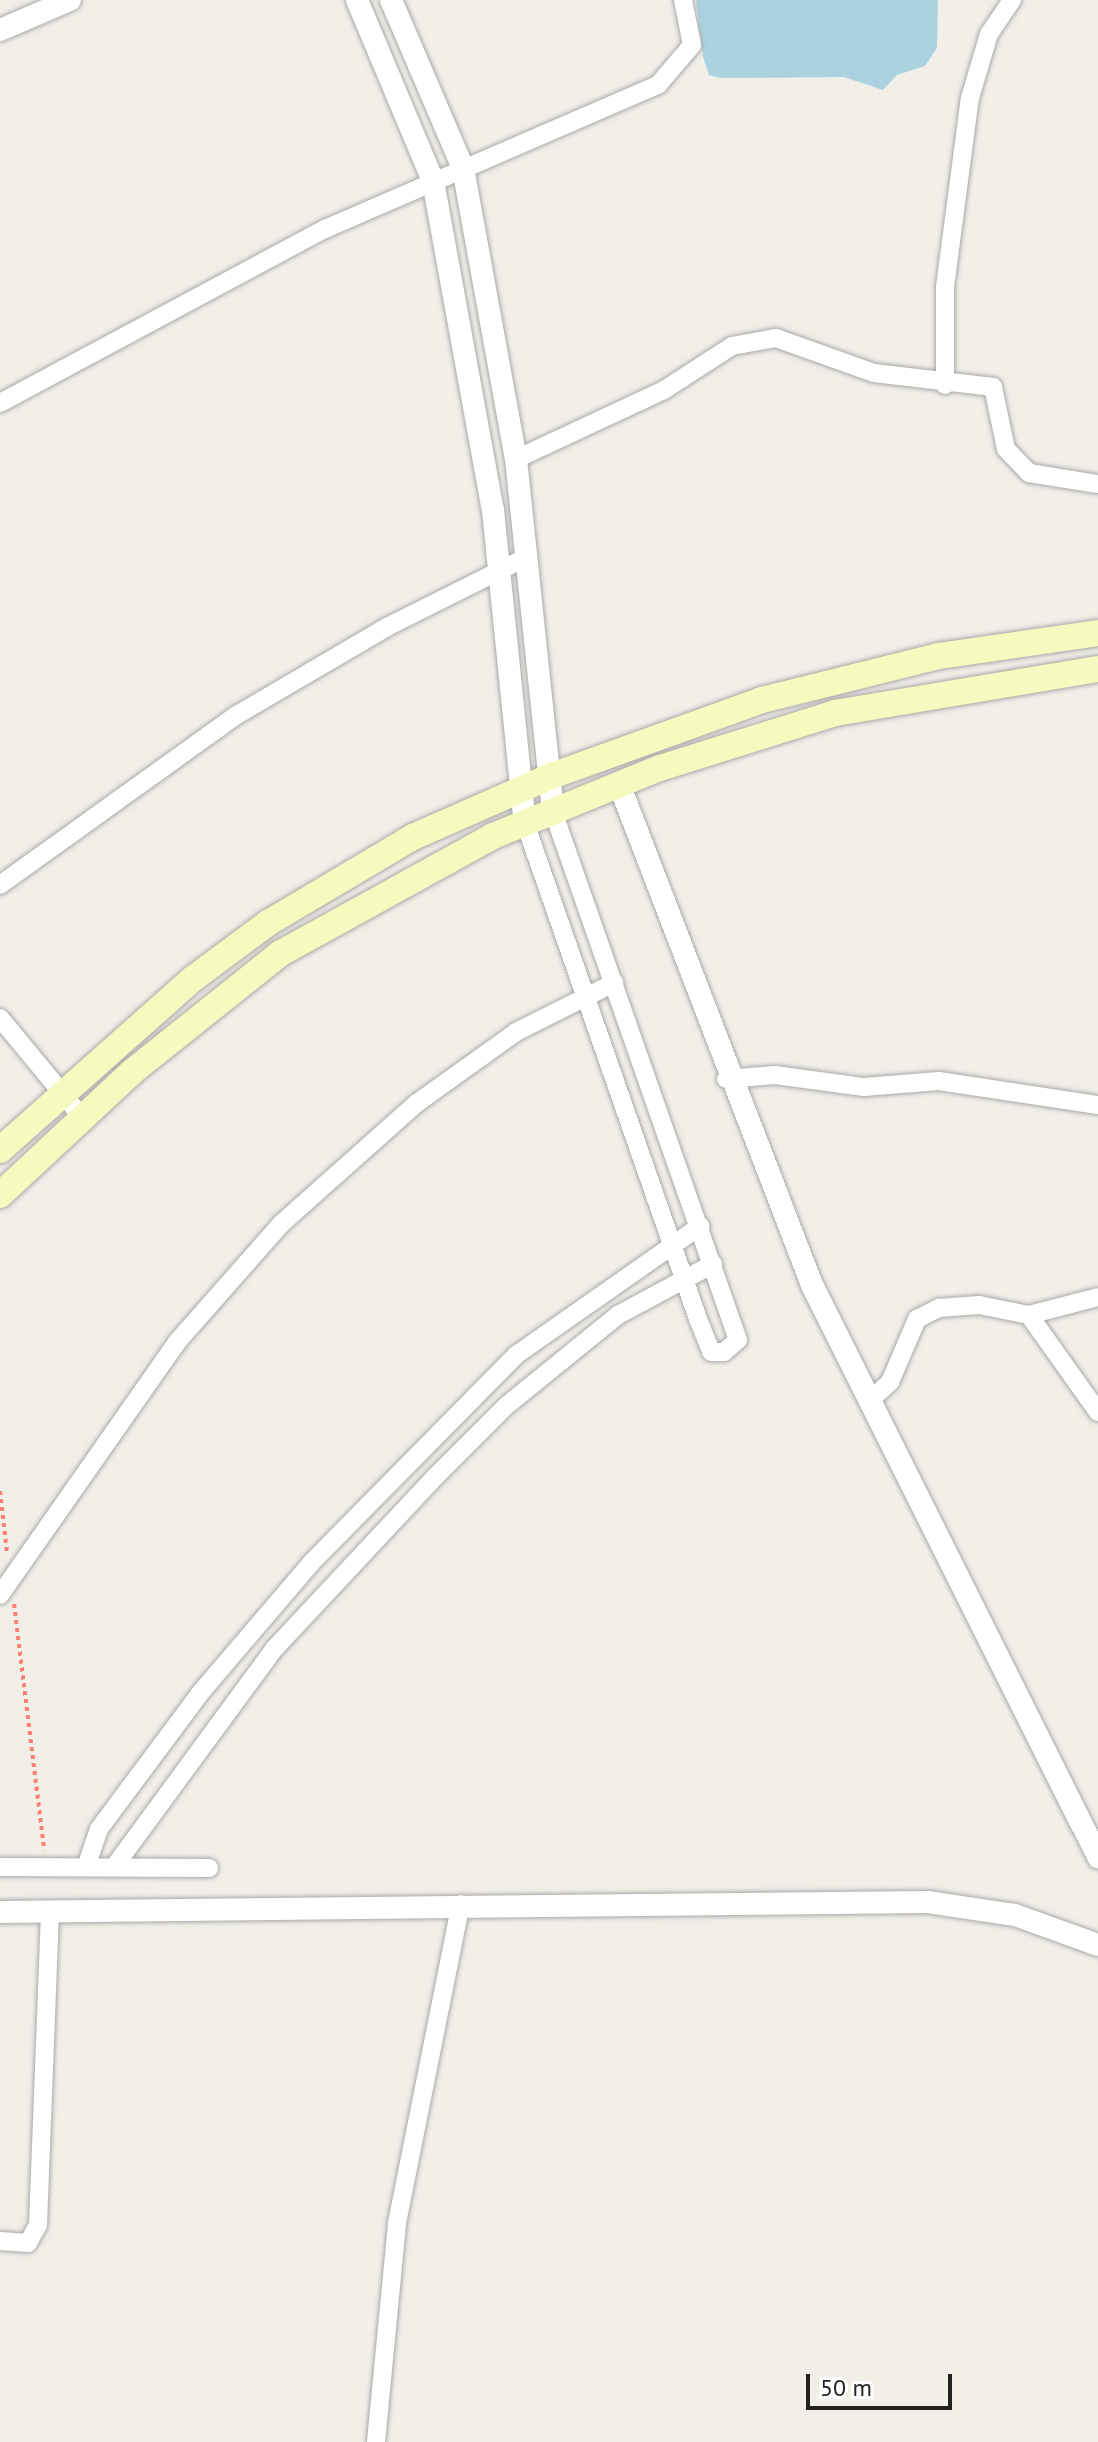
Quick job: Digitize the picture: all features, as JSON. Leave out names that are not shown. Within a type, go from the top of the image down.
[{"type":"main road","points":[[0,1150],[61,1092],[268,923],[413,837],[551,776],[656,735],[850,675],[1098,633]]},
{"type":"main road","points":[[0,1195],[82,1117],[216,1002],[321,926],[525,823],[619,784],[835,713],[1098,669]]},
{"type":"street","points":[[0,30],[70,0]]},
{"type":"street","points":[[357,0],[433,181],[498,567],[519,790],[525,823],[711,1352],[736,1347],[713,1264],[553,811],[516,459],[463,168],[391,0]]},
{"type":"street","points":[[0,403],[191,295],[433,181],[658,85],[692,45],[683,0]]},
{"type":"street","points":[[945,385],[945,287],[970,98],[989,34],[1012,0]]},
{"type":"street","points":[[516,459],[664,390],[753,337],[945,385],[993,387],[1006,449],[1029,473],[1098,484]]},
{"type":"street","points":[[0,885],[237,715],[498,567],[527,557]]},
{"type":"street","points":[[619,784],[726,1079],[868,1402],[1098,1857]]},
{"type":"street","points":[[0,1595],[177,1342],[281,1224],[417,1103],[516,1032],[614,983]]},
{"type":"street","points":[[0,1018],[82,1117]]},
{"type":"street","points":[[726,1079],[775,1075],[864,1087],[939,1081],[1098,1105]]},
{"type":"street","points":[[86,1867],[99,1829],[201,1692],[311,1563],[516,1355],[700,1226]]},
{"type":"street","points":[[114,1867],[275,1648],[436,1476],[506,1406],[618,1315],[713,1264]]},
{"type":"street","points":[[868,1402],[890,1382],[912,1327],[927,1312],[979,1305],[1029,1315],[1098,1297]]},
{"type":"street","points":[[1029,1315],[1098,1412]]},
{"type":"street","points":[[0,1867],[209,1868]]},
{"type":"street","points":[[0,1912],[461,1904],[928,1902],[1015,1915],[1098,1945]]},
{"type":"street","points":[[376,2442],[397,2223],[461,1904]]},
{"type":"street","points":[[0,2241],[28,2243],[38,2225],[50,1912]]},
{"type":"path","points":[[0,1491],[46,1867]]},
{"type":"water","points":[[696,0],[938,0],[937,48],[925,66],[897,75],[883,90],[844,77],[720,78],[709,75],[703,57]]}]
